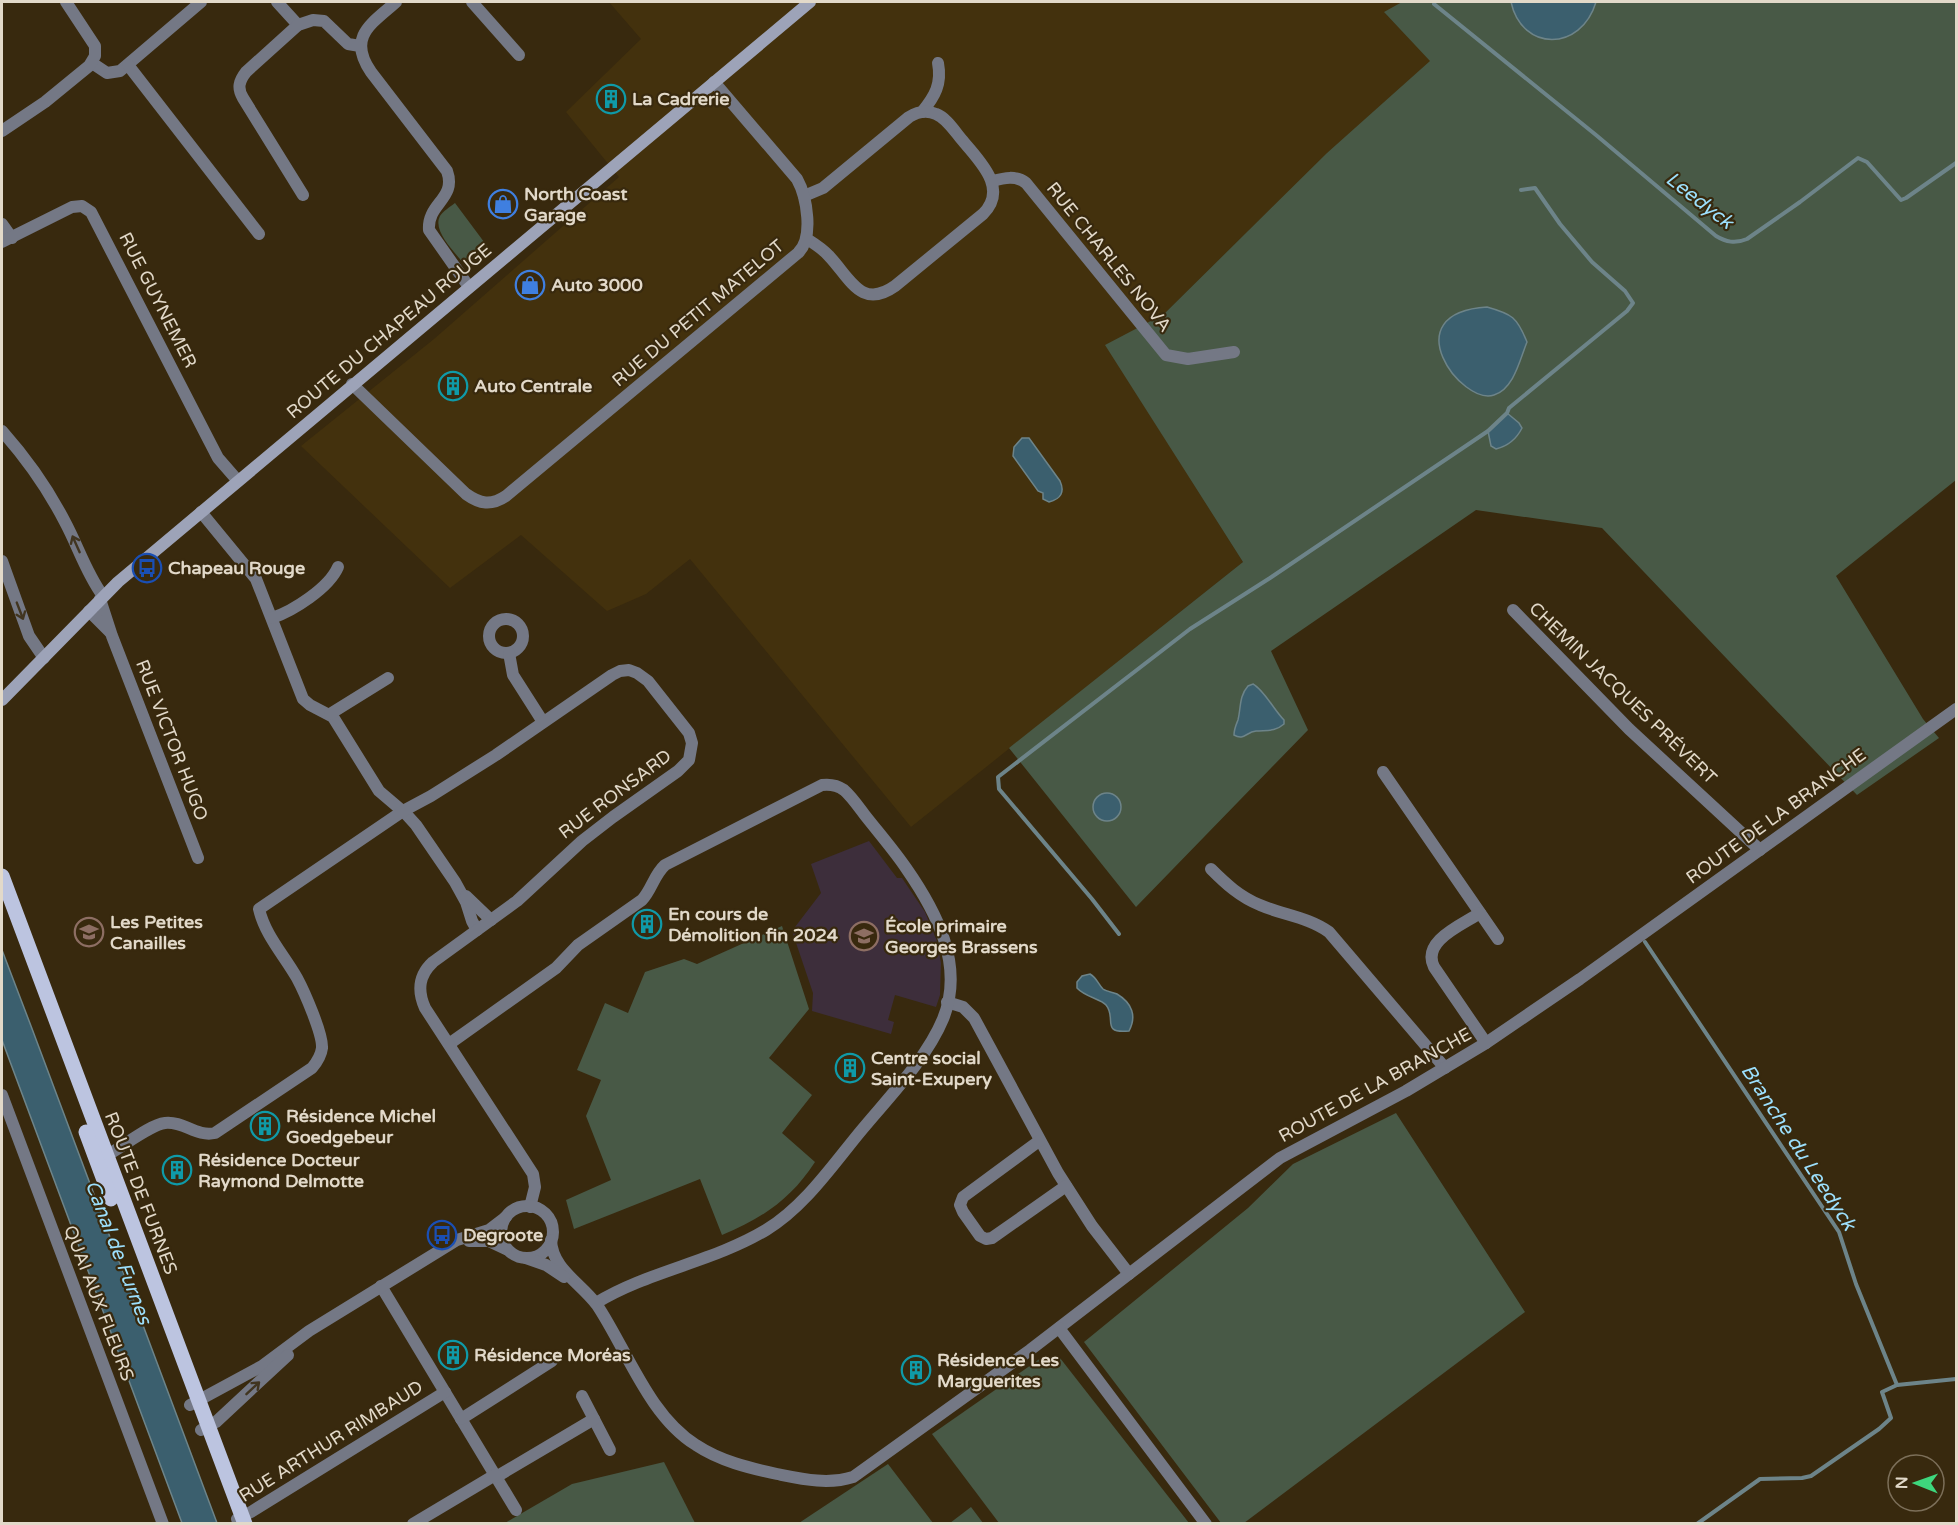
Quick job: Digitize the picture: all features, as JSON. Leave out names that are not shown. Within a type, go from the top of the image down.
[{"type":"main road","name":"ROUTE DE FURNES","points":[[2,876],[102,1158]]},
{"type":"main road","name":"ROUTE DE FURNES","points":[[2,904],[102,1158],[240,1521]]},
{"type":"street","points":[[2,131],[51,97],[92,63],[96,53],[94,46],[66,2]]},
{"type":"street","points":[[92,63],[111,73],[120,71],[201,2]]},
{"type":"street","points":[[277,2],[298,25]]},
{"type":"street","points":[[396,2],[366,29],[360,46],[365,63],[447,171],[449,189],[430,214],[429,230],[469,287]]},
{"type":"street","points":[[472,2],[519,55]]},
{"type":"street","name":"ROUTE DU CHAPEAU ROUGE","points":[[2,700],[102,597],[352,384],[810,2]]},
{"type":"street","points":[[303,195],[243,98],[239,88],[241,79],[298,25],[313,20],[324,21],[346,42],[353,46],[360,46]]},
{"type":"street","points":[[922,112],[938,89],[940,75],[938,63]]},
{"type":"street","points":[[128,65],[258,234]]},
{"type":"street","name":"RUE DU PETIT MATELOT","points":[[352,384],[466,494],[481,502],[497,501],[798,253],[807,239],[804,196],[797,179],[714,82]]},
{"type":"street","points":[[804,196],[823,188],[906,119],[922,112],[934,112],[941,116],[984,167],[992,181],[993,194],[986,210],[885,293],[872,295],[860,291],[823,250],[807,239]]},
{"type":"street","name":"RUE CHARLES NOVA","points":[[992,181],[1013,178],[1021,179],[1026,183],[1160,350],[1167,355],[1188,359],[1233,352]]},
{"type":"street","name":"RUE GUYNEMER","points":[[7,240],[72,207],[82,206],[92,212],[218,458],[238,481]]},
{"type":"street","points":[[2,224],[7,240]]},
{"type":"street","name":"RUE VICTOR HUGO","points":[[2,430],[52,499],[70,532],[90,578],[102,597],[112,636],[198,858]]},
{"type":"street","points":[[201,512],[256,579],[303,699],[310,705],[330,714],[379,790],[403,811],[421,832],[455,882],[472,903],[491,920]]},
{"type":"street","points":[[2,561],[29,636],[44,658]]},
{"type":"street","points":[[272,618],[289,611],[327,584],[338,567]]},
{"type":"street","name":"CHEMIN JACQUES PRÉVERT","points":[[1513,610],[1629,729],[1760,850]]},
{"type":"street","name":"RUE VICTOR HUGO","points":[[89,611],[112,636]]},
{"type":"street","points":[[509,653],[513,675],[543,722]]},
{"type":"street","name":"RUE RONSARD","points":[[102,1158],[163,1124],[180,1125],[200,1134],[215,1134],[315,1065],[321,1052],[321,1036],[300,983],[266,929],[260,909],[403,811],[488,760],[612,675],[629,670],[642,675],[686,728],[691,737],[692,749],[689,760],[682,768],[600,826],[523,896],[433,962],[421,979],[422,1001],[533,1173],[535,1187],[530,1207]]},
{"type":"street","points":[[330,714],[388,678]]},
{"type":"street","name":"ROUTE DE LA BRANCHE","points":[[592,1299],[652,1400],[680,1434],[705,1450],[734,1463],[762,1471],[811,1480],[853,1478],[1059,1328],[1289,1153],[1398,1096],[1486,1043],[1580,979],[1956,709]]},
{"type":"street","points":[[1383,772],[1498,939]]},
{"type":"street","points":[[449,1044],[556,968],[582,942],[642,900],[658,872],[665,865],[822,785],[832,785],[845,791],[894,852],[934,912],[945,940],[949,972],[948,1002],[938,1030],[913,1068],[822,1179],[783,1218],[751,1238],[624,1289],[592,1299]]},
{"type":"street","points":[[1211,869],[1229,887],[1247,899],[1305,919],[1329,932],[1445,1068]]},
{"type":"street","points":[[455,882],[477,930]]},
{"type":"street","points":[[1480,913],[1437,942],[1432,948],[1431,959],[1434,967],[1486,1043]]},
{"type":"street","points":[[948,1002],[963,1007],[974,1018],[1039,1141],[1066,1186],[1092,1226],[1129,1274]]},
{"type":"street","name":"QUAI AUX FLEURS","points":[[2,1095],[163,1524]]},
{"type":"street","points":[[1039,1141],[963,1197],[960,1204],[963,1212],[980,1236],[986,1239],[992,1238],[1066,1186]]},
{"type":"street","points":[[194,1403],[262,1366],[321,1324],[447,1246],[463,1237],[489,1230],[517,1208],[530,1207],[541,1211],[549,1220],[556,1261],[592,1299]]},
{"type":"street","points":[[506,1217],[501,1234],[503,1244],[508,1250]]},
{"type":"street","points":[[524,1258],[542,1253],[551,1240]]},
{"type":"street","points":[[447,1246],[468,1241],[496,1243],[516,1256],[551,1268],[592,1299]]},
{"type":"street","points":[[381,1286],[516,1510]]},
{"type":"street","points":[[205,1428],[321,1324]]},
{"type":"street","points":[[1059,1328],[1206,1524]]},
{"type":"street","points":[[461,1419],[552,1362]]},
{"type":"street","name":"RUE ARTHUR RIMBAUD","points":[[240,1521],[445,1392]]},
{"type":"street","points":[[582,1396],[610,1450]]},
{"type":"street","points":[[413,1524],[594,1419]]},
{"type":"shaded area","points":[[609,2],[1402,2],[1385,13],[1431,61],[1327,154],[1164,314],[1106,345],[1243,562],[911,827],[690,559],[646,594],[607,611],[521,535],[450,588],[301,446],[434,339],[619,177],[566,112],[641,39]]},
{"type":"shaded area","name":"École primaire Georges Brassens","points":[[869,841],[897,878],[902,878],[925,912],[937,941],[941,963],[940,995],[936,1007],[895,995],[888,1020],[894,1022],[891,1034],[812,1011],[813,993],[792,931],[821,893],[811,864]]},
{"type":"green space","points":[[1402,2],[1956,2],[1956,480],[1836,576],[1923,719],[1939,738],[1857,795],[1602,528],[1476,510],[1271,651],[1308,730],[1136,907],[1009,748],[1243,562],[1105,345],[1164,314],[1327,153],[1430,61],[1384,12]]},
{"type":"green space","points":[[455,203],[490,250],[473,264],[463,263],[439,228],[440,216]]},
{"type":"green space","points":[[782,926],[809,1009],[769,1058],[812,1095],[782,1133],[815,1162],[796,1187],[775,1206],[750,1222],[722,1235],[700,1179],[574,1229],[566,1200],[611,1180],[586,1116],[601,1080],[577,1070],[605,1003],[628,1013],[645,972],[684,959],[697,964]]},
{"type":"green space","points":[[1396,1113],[1525,1312],[1244,1523],[1221,1523],[1084,1342],[1248,1208],[1293,1164]]},
{"type":"green space","points":[[1041,1358],[1060,1358],[1189,1523],[999,1523],[932,1434]]},
{"type":"green space","points":[[664,1462],[695,1523],[505,1523],[572,1484]]},
{"type":"green space","points":[[888,1464],[933,1523],[799,1523],[811,1515]]},
{"type":"green space","points":[[971,1507],[983,1523],[950,1523]]},
{"type":"water","points":[[1511,2],[1596,2],[1588,18],[1578,30],[1565,37],[1552,40],[1539,37],[1527,30],[1517,18]]},
{"type":"water","points":[[1487,307],[1513,318],[1527,342],[1519,365],[1507,387],[1494,395],[1481,395],[1466,387],[1453,374],[1443,357],[1439,340],[1444,325],[1459,313]]},
{"type":"water","points":[[1507,413],[1522,428],[1512,441],[1496,449],[1491,446],[1488,431]]},
{"type":"water","points":[[1022,438],[1029,438],[1060,481],[1062,492],[1056,499],[1049,502],[1043,499],[1043,493],[1038,491],[1013,456],[1014,447]]},
{"type":"water","points":[[1253,684],[1265,695],[1284,720],[1284,724],[1274,729],[1256,731],[1243,737],[1237,737],[1234,733],[1242,698],[1248,686]]},
{"type":"water","points":[[1107,793],[1117,797],[1121,807],[1117,817],[1107,821],[1097,817],[1093,807],[1097,797]]},
{"type":"water","points":[[2,950],[217,1523],[182,1523],[2,1040]]},
{"type":"water","points":[[1090,974],[1103,989],[1117,994],[1126,1001],[1133,1015],[1129,1031],[1112,1028],[1106,1005],[1077,988],[1077,982],[1082,976]]},
{"type":"waterway","name":"Leedyck","points":[[1434,4],[1716,236],[1727,241],[1747,239],[1858,158],[1867,162],[1901,200],[1956,163]]},
{"type":"waterway","points":[[1119,934],[999,789],[998,777],[1190,629],[1488,431],[1507,413],[1509,408],[1627,311],[1633,303],[1625,291],[1592,262],[1560,224],[1535,188],[1521,190]]},
{"type":"waterway","name":"Branche du Leedyck","points":[[1645,942],[1839,1232],[1856,1284],[1897,1385],[1956,1379]]},
{"type":"waterway","name":"Branche du Leedyck","points":[[1697,1524],[1760,1479],[1811,1476],[1879,1429],[1891,1418],[1882,1392],[1897,1385]]},
{"type":"place","name":"La Cadrerie","points":[[611,99]]},
{"type":"place","name":"North Coast Garage","points":[[503,204]]},
{"type":"place","name":"Auto 3000","points":[[530,285]]},
{"type":"place","name":"Auto Centrale","points":[[453,386]]},
{"type":"place","name":"Chapeau Rouge","points":[[147,568]]},
{"type":"place","name":"En cours de Démolition fin 2024","points":[[647,924]]},
{"type":"place","name":"Les Petites Canailles","points":[[89,932]]},
{"type":"place","name":"École primaire Georges Brassens","points":[[864,936]]},
{"type":"place","name":"Centre social Saint-Exupery","points":[[850,1068]]},
{"type":"place","name":"Résidence Michel Goedgebeur","points":[[265,1126]]},
{"type":"place","name":"Résidence Docteur Raymond Delmotte","points":[[177,1170]]},
{"type":"place","name":"Degroote","points":[[442,1235]]},
{"type":"place","name":"Résidence Moréas","points":[[453,1355]]},
{"type":"place","name":"Résidence Les Marguerites","points":[[916,1370]]},
{"type":"water label","name":"Canal de Furnes","points":[[119,1252]]}]
